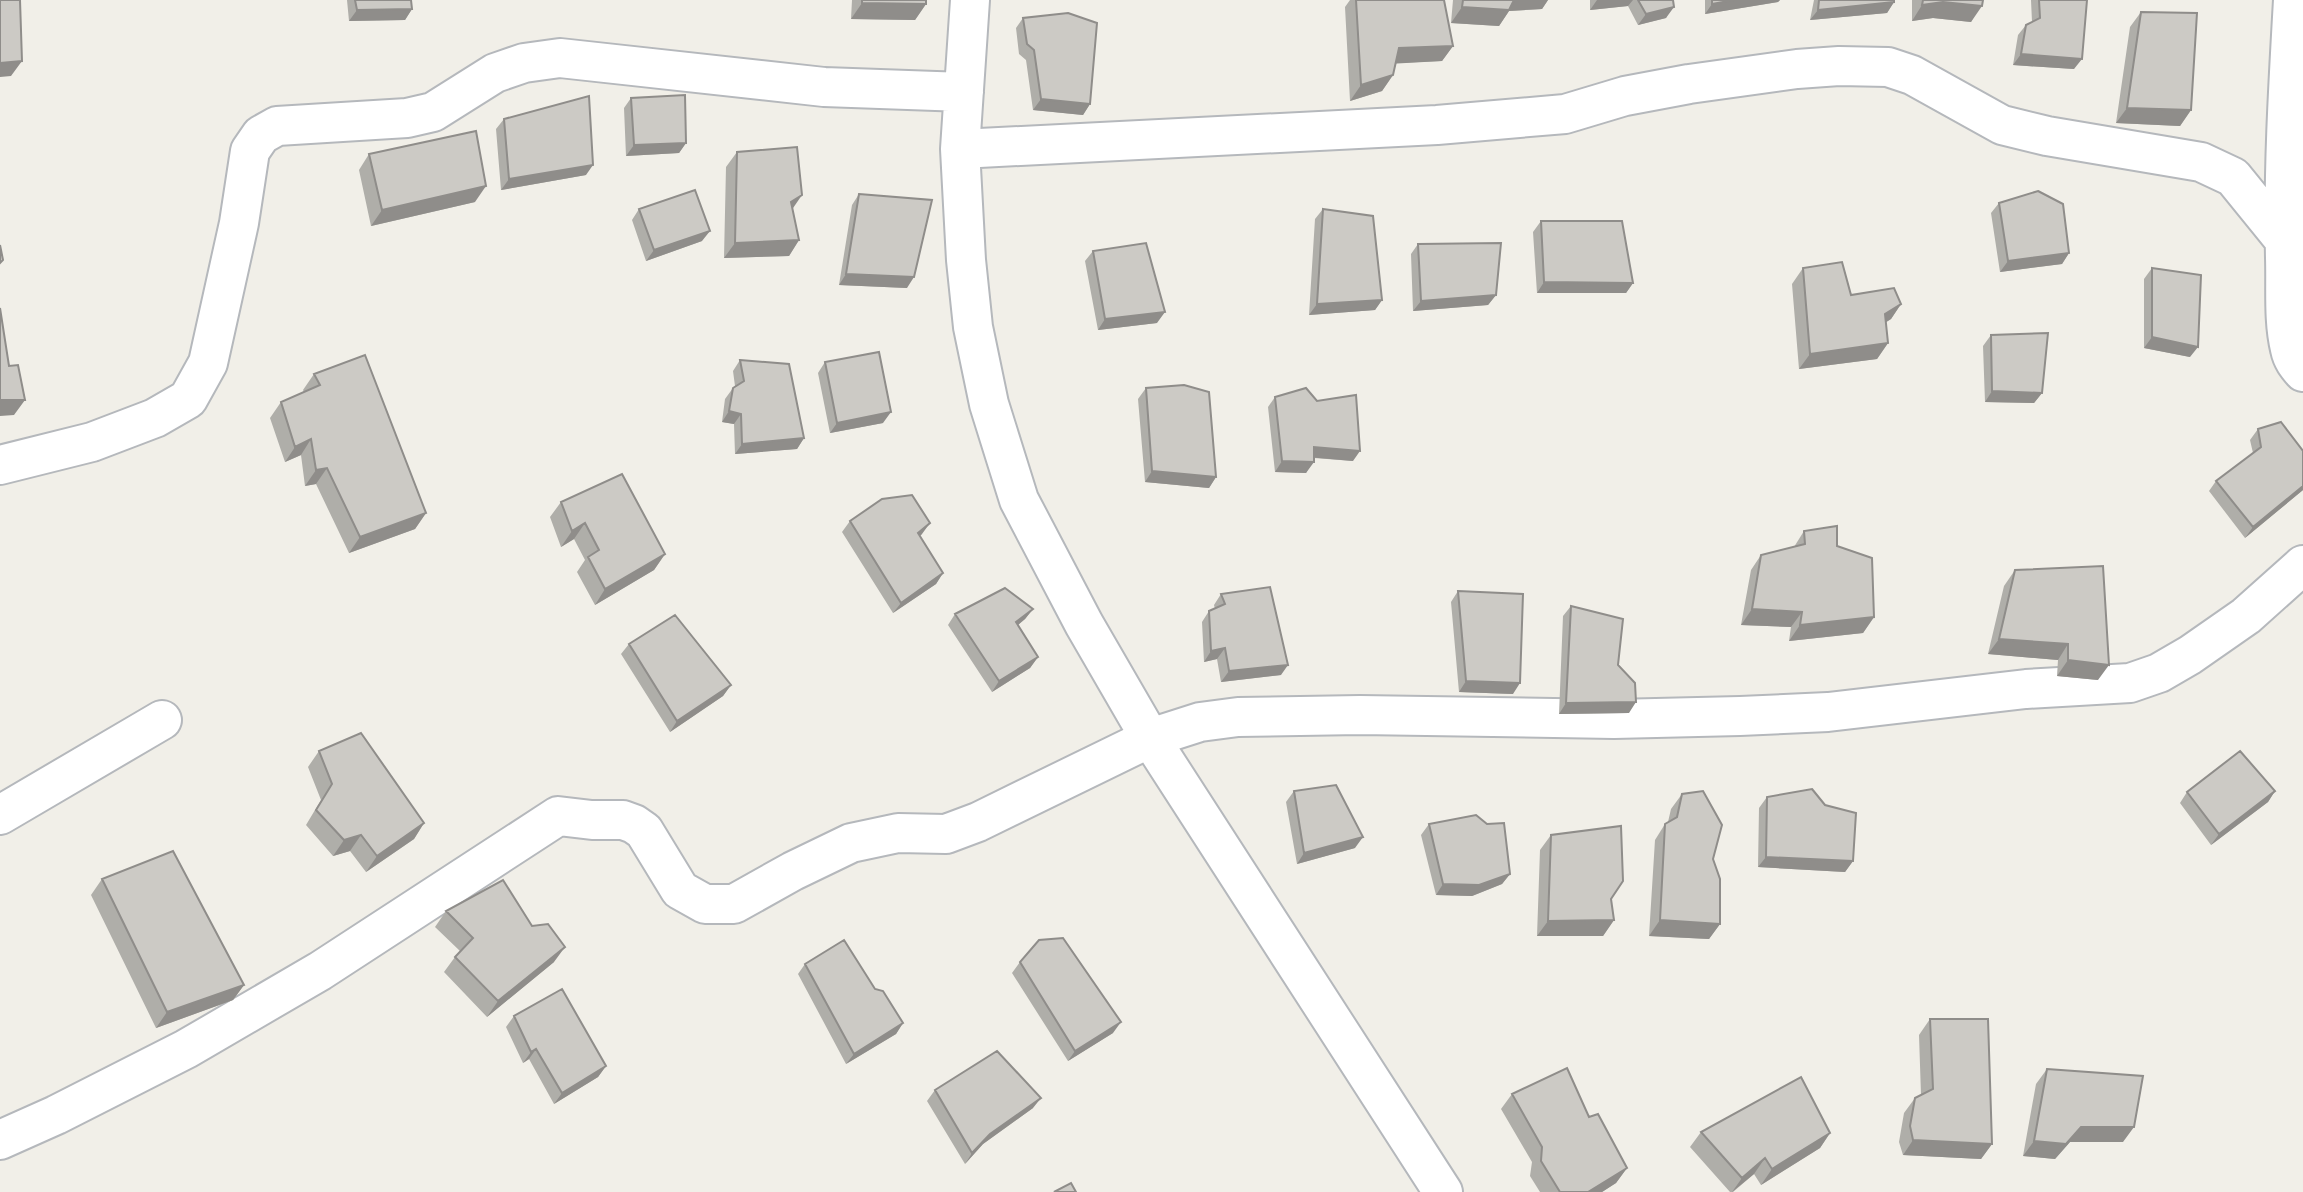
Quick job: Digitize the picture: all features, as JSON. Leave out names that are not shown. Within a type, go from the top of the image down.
[{"type":"street","points":[[970,0],[960,149],[965,260],[973,327],[989,404],[1019,500],[1084,624],[1150,738],[1443,1192]]},
{"type":"street","points":[[2293,0],[2284,153],[2287,330],[2293,359],[2303,372]]},
{"type":"street","points":[[0,465],[92,442],[155,418],[188,399],[208,363],[239,223],[250,151],[261,135],[277,126],[407,118],[433,112],[495,73],[524,63],[560,58],[824,87],[964,92]]},
{"type":"street","points":[[960,149],[1437,125],[1565,114],[1625,96],[1689,83],[1839,66],[1888,67],[1943,90],[1970,109],[2002,125],[2047,136],[2201,162],[2233,177],[2285,241]]},
{"type":"street","points":[[0,1140],[56,1115],[186,1049],[320,971],[558,816],[623,820],[634,824],[644,831],[681,890],[705,904],[734,904],[851,843],[898,832],[946,834],[978,822],[1150,738],[1200,722],[1238,717],[1360,715],[1614,719],[1740,716],[1828,712],[2026,689],[2130,684],[2159,673],[2190,655],[2246,616],[2303,565]]},
{"type":"street","points":[[0,815],[162,720]]},
{"type":"building","points":[[0,0],[20,0],[22,61],[0,63]]},
{"type":"building","points":[[355,0],[411,0],[412,9],[357,10]]},
{"type":"building","points":[[862,0],[926,0],[926,4],[862,3]]},
{"type":"building","points":[[1356,0],[1444,0],[1453,46],[1399,48],[1393,75],[1361,85]]},
{"type":"building","points":[[1463,0],[1514,0],[1509,10],[1462,7]]},
{"type":"building","points":[[1638,0],[1673,0],[1674,7],[1646,14]]},
{"type":"building","points":[[1712,0],[1734,0],[1712,4]]},
{"type":"building","points":[[1819,0],[1894,0],[1894,2],[1818,10]]},
{"type":"building","points":[[1923,0],[1983,0],[1982,6],[1943,2],[1922,5]]},
{"type":"building","points":[[2039,0],[2087,0],[2082,59],[2021,54],[2026,25],[2040,18]]},
{"type":"building","points":[[2141,12],[2197,13],[2191,110],[2127,108]]},
{"type":"building","points":[[1068,13],[1097,23],[1090,104],[1041,99],[1034,50],[1027,44],[1023,18]]},
{"type":"building","points":[[685,95],[686,143],[634,145],[631,98]]},
{"type":"building","points":[[589,96],[593,165],[509,179],[504,119]]},
{"type":"building","points":[[476,131],[486,186],[382,210],[369,154]]},
{"type":"building","points":[[797,147],[802,195],[791,202],[799,240],[735,243],[737,152]]},
{"type":"building","points":[[695,190],[710,231],[654,250],[639,209]]},
{"type":"building","points":[[2038,191],[2063,204],[2069,253],[2008,261],[1999,203]]},
{"type":"building","points":[[859,194],[932,200],[914,277],[846,274]]},
{"type":"building","points":[[1323,209],[1373,216],[1382,300],[1317,304]]},
{"type":"building","points":[[1541,221],[1622,221],[1633,283],[1544,282]]},
{"type":"building","points":[[1146,243],[1165,312],[1105,319],[1093,251]]},
{"type":"building","points":[[1501,243],[1496,295],[1421,301],[1418,244]]},
{"type":"building","points":[[1842,262],[1851,295],[1894,288],[1901,304],[1885,314],[1888,343],[1810,354],[1803,268]]},
{"type":"building","points":[[2152,268],[2201,275],[2198,347],[2152,337]]},
{"type":"building","points":[[0,308],[9,366],[18,365],[25,400],[0,400]]},
{"type":"building","points":[[2048,333],[2042,393],[1992,391],[1991,335]]},
{"type":"building","points":[[879,352],[891,412],[837,423],[825,362]]},
{"type":"building","points":[[365,355],[426,513],[360,537],[327,468],[316,470],[311,439],[295,447],[281,402],[320,385],[314,374]]},
{"type":"building","points":[[740,360],[789,364],[804,438],[742,444],[741,414],[729,411],[733,388],[744,381]]},
{"type":"building","points":[[1184,385],[1209,392],[1216,477],[1152,471],[1146,388]]},
{"type":"building","points":[[1306,388],[1317,401],[1356,395],[1360,451],[1314,447],[1314,462],[1282,461],[1275,397]]},
{"type":"building","points":[[2281,422],[2303,451],[2303,486],[2253,527],[2216,481],[2261,447],[2258,429]]},
{"type":"building","points":[[622,474],[665,554],[605,589],[588,557],[599,550],[585,523],[572,531],[561,502]]},
{"type":"building","points":[[912,495],[930,523],[918,533],[943,573],[901,603],[850,521],[882,499]]},
{"type":"building","points":[[1837,526],[1837,546],[1872,558],[1874,617],[1800,625],[1802,612],[1752,609],[1761,555],[1805,544],[1804,531]]},
{"type":"building","points":[[2103,566],[2109,665],[2068,660],[2068,644],[1999,639],[2015,570]]},
{"type":"building","points":[[1270,587],[1288,665],[1229,671],[1225,648],[1211,651],[1209,611],[1225,604],[1221,594]]},
{"type":"building","points":[[1005,588],[1033,609],[1016,622],[1038,657],[999,681],[955,614]]},
{"type":"building","points":[[1458,591],[1523,594],[1520,683],[1466,681]]},
{"type":"building","points":[[1571,606],[1623,619],[1618,665],[1635,683],[1636,702],[1566,703]]},
{"type":"building","points":[[675,615],[731,685],[677,721],[629,644]]},
{"type":"building","points":[[361,733],[424,823],[377,856],[361,835],[344,840],[316,810],[332,784],[319,751]]},
{"type":"building","points":[[2240,751],[2275,791],[2219,834],[2187,792]]},
{"type":"building","points":[[1336,785],[1363,837],[1304,853],[1294,791]]},
{"type":"building","points":[[1812,789],[1825,805],[1856,813],[1853,861],[1766,857],[1767,797]]},
{"type":"building","points":[[1703,791],[1722,825],[1713,859],[1720,879],[1720,924],[1660,920],[1665,824],[1677,817],[1682,794]]},
{"type":"building","points":[[1476,815],[1487,824],[1504,823],[1510,874],[1479,885],[1443,884],[1429,824]]},
{"type":"building","points":[[1621,826],[1623,881],[1611,899],[1614,920],[1548,921],[1551,835]]},
{"type":"building","points":[[173,851],[244,985],[167,1012],[102,879]]},
{"type":"building","points":[[503,880],[532,926],[548,924],[565,947],[498,1001],[455,957],[473,938],[446,911]]},
{"type":"building","points":[[1063,938],[1121,1022],[1075,1051],[1020,962],[1039,940]]},
{"type":"building","points":[[844,940],[875,989],[883,991],[903,1023],[854,1054],[805,964]]},
{"type":"building","points":[[562,989],[606,1066],[562,1093],[536,1049],[531,1052],[514,1016]]},
{"type":"building","points":[[1930,1019],[1988,1019],[1992,1144],[1913,1140],[1910,1126],[1915,1098],[1933,1089]]},
{"type":"building","points":[[997,1051],[1041,1098],[990,1134],[972,1153],[935,1090]]},
{"type":"building","points":[[1567,1068],[1589,1117],[1598,1114],[1627,1168],[1588,1192],[1560,1192],[1541,1161],[1542,1147],[1512,1094]]},
{"type":"building","points":[[2047,1069],[2143,1076],[2134,1127],[2081,1127],[2066,1144],[2034,1141]]},
{"type":"building","points":[[1801,1077],[1830,1133],[1772,1169],[1765,1158],[1742,1178],[1701,1132]]},
{"type":"building","points":[[1071,1183],[1076,1192],[1054,1192]]}]
